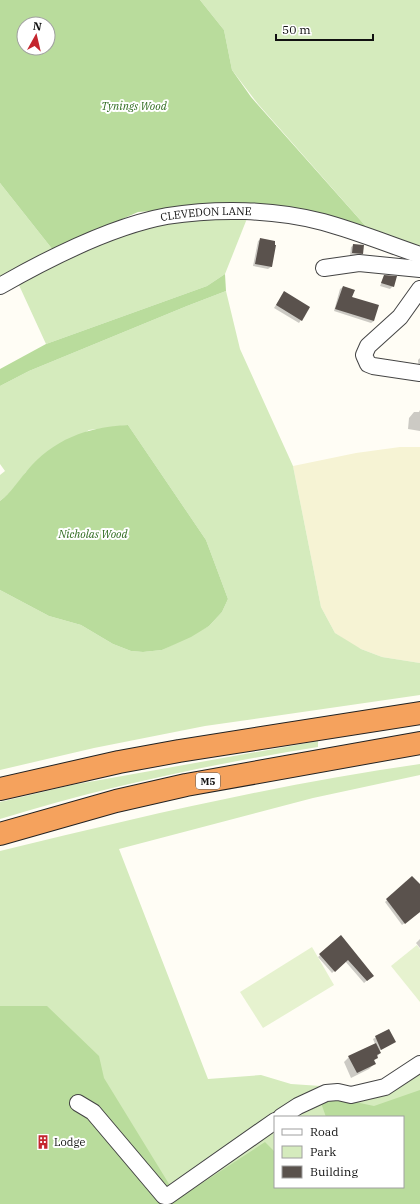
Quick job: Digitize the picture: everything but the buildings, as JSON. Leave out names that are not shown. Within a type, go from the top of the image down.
[{"type":"highway","points":[[0,789],[119,762],[179,751],[420,713]]},
{"type":"highway","name":"M5","points":[[0,834],[116,801],[186,786],[420,743]]},
{"type":"street","name":"CLEVEDON LANE","points":[[0,286],[74,248],[130,226],[166,216],[200,213],[247,211],[300,217],[336,226],[420,255]]},
{"type":"street","points":[[324,268],[359,263],[420,269]]},
{"type":"street","points":[[420,289],[400,317],[368,346],[364,356],[368,364],[373,366],[420,373]]},
{"type":"street","points":[[283,1116],[298,1106],[326,1093],[338,1092],[351,1096],[385,1087],[420,1064]]},
{"type":"street","points":[[78,1103],[92,1112],[164,1196],[168,1196],[274,1123]]},
{"type":"shaded area","points":[[400,447],[420,447],[420,663],[382,657],[356,647],[335,633],[321,607],[293,466],[356,453]]},
{"type":"green space","name":"Tynings Wood","points":[[0,0],[200,0],[224,30],[232,70],[251,97],[370,231],[246,204],[138,212],[53,250],[0,183]]},
{"type":"green space","points":[[200,0],[420,0],[420,251],[370,231],[258,104],[232,70],[224,30]]},
{"type":"green space","points":[[0,183],[53,250],[0,278]]},
{"type":"green space","points":[[248,216],[225,274],[207,286],[46,344],[18,283],[57,263],[102,243],[147,227],[170,221],[191,218]]},
{"type":"green space","points":[[225,274],[226,291],[29,371],[0,386],[0,369],[46,344],[207,286]]},
{"type":"green space","points":[[226,291],[240,349],[293,466],[321,607],[335,633],[361,649],[382,657],[420,663],[420,695],[205,726],[94,748],[0,770],[0,590],[49,616],[81,625],[113,644],[131,651],[143,652],[162,650],[209,626],[222,612],[228,599],[206,540],[128,425],[89,430],[26,472],[12,491],[0,501],[0,475],[5,471],[0,464],[0,386],[29,371]]},
{"type":"green space","name":"Nicholas Wood","points":[[128,425],[206,540],[228,599],[222,612],[209,626],[191,637],[162,650],[143,652],[131,651],[113,644],[81,625],[49,616],[0,590],[0,501],[11,491],[36,461],[59,443],[85,432],[113,426]]},
{"type":"green space","points":[[318,741],[318,747],[158,777],[39,807],[0,819],[0,802],[72,785]]},
{"type":"green space","points":[[420,764],[420,775],[313,798],[119,849],[208,1079],[261,1075],[291,1084],[321,1086],[326,1093],[420,1073],[420,1101],[404,1116],[274,1116],[274,1188],[344,1188],[0,1204],[0,851],[209,802],[367,772]]},
{"type":"green space","points":[[417,945],[420,949],[420,1002],[391,966]]},
{"type":"green space","points":[[312,947],[334,985],[263,1028],[240,992]]},
{"type":"green space","points":[[0,1006],[47,1006],[99,1056],[104,1078],[177,1197],[190,1191],[265,1142],[274,1151],[274,1188],[404,1188],[404,1116],[326,1116],[320,1100],[332,1097],[374,1106],[420,1090],[420,1204],[0,1204]]},
{"type":"place","name":"Lodge","points":[[43,1142]]}]
